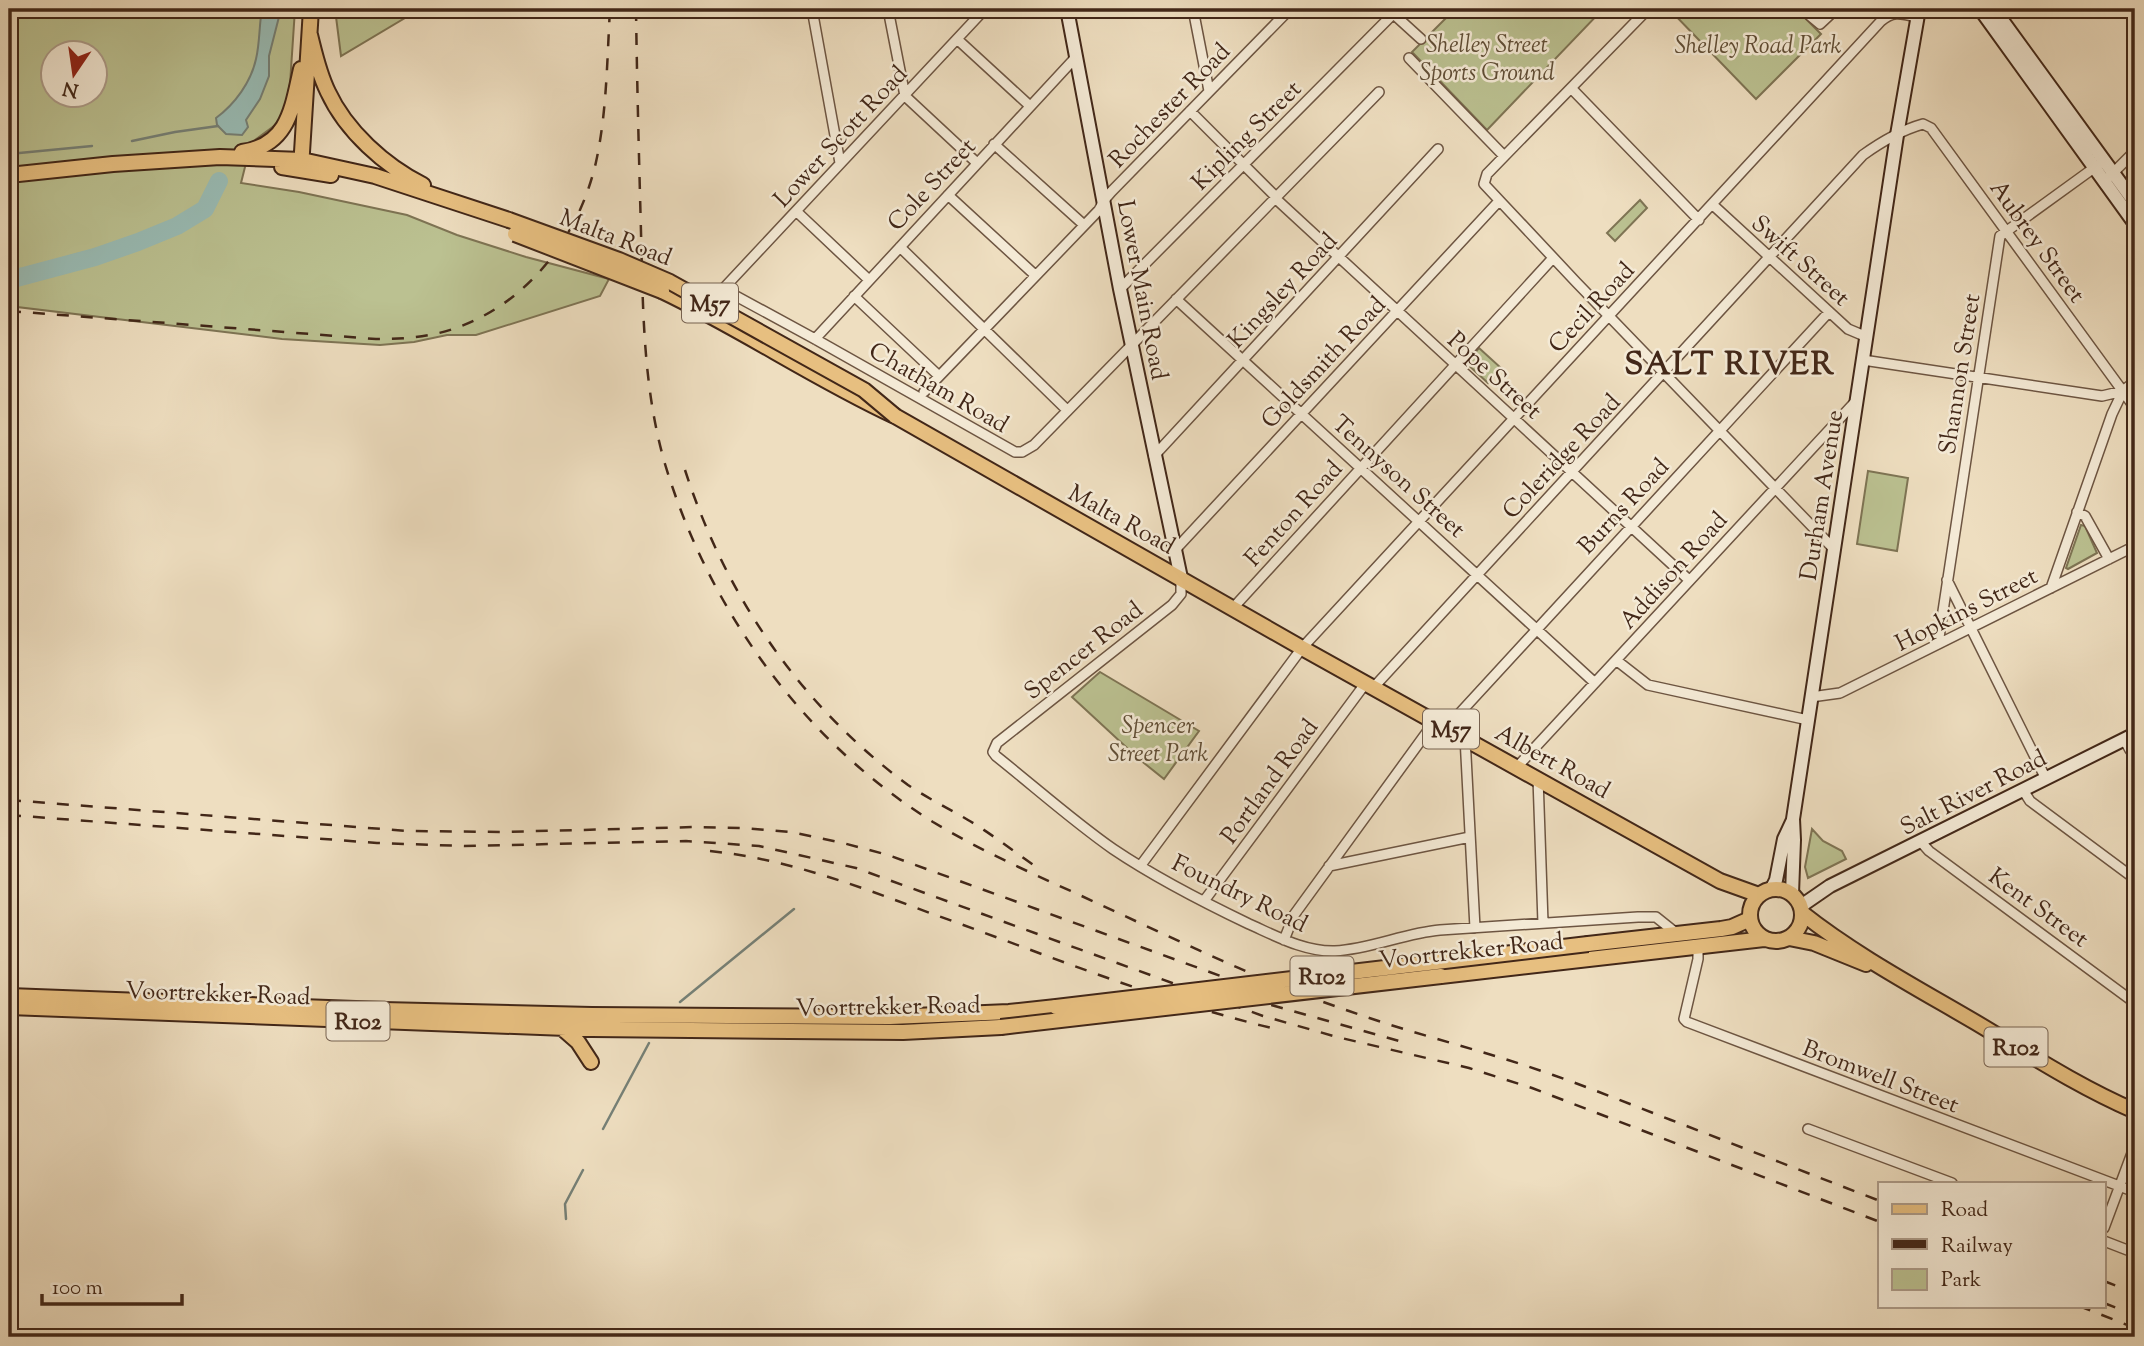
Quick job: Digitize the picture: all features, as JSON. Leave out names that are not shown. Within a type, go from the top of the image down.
[{"type":"main road","points":[[297,164],[305,9]]},
{"type":"main road","points":[[297,164],[312,9]]},
{"type":"main road","points":[[310,35],[319,71],[329,94],[361,138],[379,155],[418,182],[480,210]]},
{"type":"main road","points":[[220,157],[258,148],[279,133],[290,116],[301,69]]},
{"type":"main road","name":"M57","points":[[187,159],[220,157],[297,164]]},
{"type":"main road","points":[[9,175],[187,159]]},
{"type":"main road","name":"M57","points":[[187,159],[297,164]]},
{"type":"main road","name":"Malta Road","points":[[297,164],[375,176],[480,210],[512,227]]},
{"type":"main road","name":"Malta Road","points":[[297,164],[422,197],[512,227],[645,284],[696,308],[860,400],[895,416],[1181,578]]},
{"type":"main road","name":"Albert Road","points":[[1181,578],[1720,881],[1765,892]]},
{"type":"main road","name":"Albert Road","points":[[1720,881],[1750,914]]},
{"type":"main road","name":"R102","points":[[1765,892],[1782,890],[1822,928],[1900,978],[2055,1069],[2135,1111]]},
{"type":"main road","points":[[1764,939],[1757,934],[1750,914],[1765,892]]},
{"type":"main road","points":[[1789,938],[1799,928],[1797,903]]},
{"type":"main road","name":"Voortrekker Road","points":[[9,996],[82,1004],[477,1018],[890,1017],[1009,1012],[1677,935],[1732,927],[1750,914]]},
{"type":"main road","name":"R102","points":[[1764,939],[1774,942],[1789,938],[1814,943],[1900,978]]},
{"type":"main road","name":"Voortrekker Road","points":[[477,1018],[562,1028],[903,1032],[1001,1027],[1764,939]]},
{"type":"main road","name":"Voortrekker Road","points":[[9,1007],[82,1004]]},
{"type":"main road","points":[[562,1028],[578,1042],[591,1062]]},
{"type":"street","points":[[812,9],[840,163]]},
{"type":"street","points":[[888,9],[905,96],[977,163]]},
{"type":"street","name":"Lower Main Road","points":[[1067,9],[1120,289],[1181,578]]},
{"type":"street","points":[[1192,9],[1209,91]]},
{"type":"street","name":"Rochester Road","points":[[923,392],[1099,210],[1105,199],[1290,9]]},
{"type":"street","points":[[1648,9],[1487,174],[1484,180],[1486,187],[1833,548]]},
{"type":"street","points":[[1802,9],[1820,24],[1836,9]]},
{"type":"street","points":[[1980,9],[1995,16],[2014,58],[2109,177],[2135,203]]},
{"type":"street","points":[[1995,16],[2012,9]]},
{"type":"street","name":"Lower Scott Road","points":[[723,289],[905,96],[980,10]]},
{"type":"street","points":[[1393,10],[1420,39]]},
{"type":"street","name":"Kipling Street","points":[[1120,289],[1393,10]]},
{"type":"street","name":"Durham Avenue","points":[[1797,903],[1791,887],[1793,822],[1897,135],[1919,13]]},
{"type":"street","name":"Cecil Road","points":[[1140,865],[1302,648],[1419,520],[1881,21],[1890,14],[1919,13]]},
{"type":"street","points":[[957,39],[1030,106]]},
{"type":"street","name":"Cole Street","points":[[815,339],[1076,57]]},
{"type":"street","points":[[1409,58],[1504,156]]},
{"type":"street","points":[[1571,88],[1699,220]]},
{"type":"street","name":"Chatham Road","points":[[723,289],[1015,452],[1022,452],[1029,449],[1379,92]]},
{"type":"street","name":"Pope Street","points":[[1190,111],[1338,258],[1689,580]]},
{"type":"street","name":"Aubrey Street","points":[[1897,135],[1923,124],[1931,128],[2135,408]]},
{"type":"street","name":"Coleridge Road","points":[[1369,686],[1478,574],[1863,155],[1897,135]]},
{"type":"street","points":[[994,144],[1084,225]]},
{"type":"street","name":"Kingsley Road","points":[[1154,456],[1438,149]]},
{"type":"street","points":[[2109,177],[2135,151]]},
{"type":"street","points":[[2006,231],[2099,164]]},
{"type":"street","points":[[2109,177],[2135,224]]},
{"type":"street","points":[[948,195],[1035,275]]},
{"type":"street","name":"Goldsmith Road","points":[[1175,550],[1499,201]]},
{"type":"street","name":"Swift Street","points":[[1713,205],[1848,329],[1867,337]]},
{"type":"street","points":[[796,211],[869,280]]},
{"type":"street","name":"Shannon Street","points":[[1938,644],[2000,236],[2006,231]]},
{"type":"street","points":[[900,247],[1067,410]]},
{"type":"street","name":"Fenton Road","points":[[1233,608],[1553,258]]},
{"type":"street","points":[[854,296],[939,376]]},
{"type":"street","name":"Tennyson Street","points":[[1176,299],[1595,682]]},
{"type":"street","name":"Burns Road","points":[[1284,940],[1294,915],[1329,866],[1441,724],[1537,629],[1829,312]]},
{"type":"street","points":[[1863,360],[2102,396],[2123,391],[2135,382]]},
{"type":"street","points":[[2052,588],[2112,414],[2123,391]]},
{"type":"street","name":"Addison Road","points":[[1517,767],[1857,400]]},
{"type":"street","points":[[2077,512],[2085,516],[2109,559]]},
{"type":"street","name":"Hopkins Street","points":[[1811,697],[1840,693],[2135,546]]},
{"type":"street","name":"Spencer Road","points":[[995,745],[1172,605],[1181,594],[1181,578]]},
{"type":"street","points":[[1947,578],[2046,779]]},
{"type":"street","points":[[1616,660],[1648,685],[1808,720]]},
{"type":"street","name":"Portland Road","points":[[1204,901],[1369,686]]},
{"type":"street","points":[[1465,737],[1475,928]]},
{"type":"street","points":[[2130,737],[2130,750],[2135,754]]},
{"type":"street","name":"Salt River Road","points":[[1797,903],[1818,887],[1830,886],[2130,737]]},
{"type":"street","name":"Foundry Road","points":[[995,745],[993,752],[996,757],[1113,848],[1204,901],[1301,946],[1334,951],[1424,932],[1656,917],[1677,935]]},
{"type":"street","points":[[1538,778],[1543,923]]},
{"type":"street","points":[[2023,790],[2030,801],[2135,879]]},
{"type":"street","name":"Durham Avenue","points":[[1765,892],[1776,880],[1784,839],[1793,822]]},
{"type":"street","points":[[1329,866],[1470,837]]},
{"type":"street","name":"Kent Street","points":[[1921,842],[1928,850],[2135,1003]]},
{"type":"street","name":"Bromwell Street","points":[[1699,946],[1684,1019],[1687,1022],[2135,1192]]},
{"type":"street","points":[[1808,1129],[1949,1182]]},
{"type":"street","points":[[2106,1222],[2135,1145]]},
{"type":"street","points":[[2106,1242],[2135,1253]]},
{"type":"green space","points":[[9,9],[295,9],[290,84],[282,120],[251,143],[241,183],[299,192],[407,215],[457,235],[526,257],[609,279],[600,296],[476,335],[447,335],[380,345],[282,339],[9,306]]},
{"type":"green space","points":[[335,9],[420,9],[341,56]]},
{"type":"green space","name":"Shelley Street Sports Ground","points":[[1455,9],[1603,9],[1487,130],[1412,52]]},
{"type":"green space","name":"Shelley Road Park","points":[[1669,9],[1796,9],[1821,34],[1756,99]]},
{"type":"green space","points":[[1640,200],[1647,208],[1615,241],[1607,233]]},
{"type":"green space","points":[[1479,348],[1501,368],[1488,383],[1466,363]]},
{"type":"green space","points":[[1868,471],[1908,478],[1897,551],[1857,544]]},
{"type":"green space","points":[[2081,525],[2085,526],[2097,553],[2068,569],[2066,568]]},
{"type":"green space","name":"Spencer Street Park","points":[[1100,672],[1199,731],[1164,779],[1072,697]]},
{"type":"green space","points":[[1812,829],[1823,841],[1842,851],[1846,859],[1808,878],[1805,867]]},
{"type":"water","points":[[262,9],[281,9],[269,56],[269,76],[260,99],[246,120],[248,127],[242,135],[226,134],[217,125],[216,118],[236,99],[254,68]]},
{"type":"waterway","points":[[132,141],[218,126]]},
{"type":"waterway","points":[[9,154],[92,146]]},
{"type":"waterway","points":[[9,280],[95,257],[177,226],[205,209],[219,181]]},
{"type":"waterway","points":[[680,1002],[794,909]]},
{"type":"waterway","points":[[603,1129],[649,1043]]},
{"type":"waterway","points":[[566,1219],[565,1204],[583,1170]]},
{"type":"railway","points":[[9,311],[376,339],[423,336],[468,323],[495,309],[520,291],[560,246],[575,220],[587,191],[600,143],[610,9]]},
{"type":"railway","points":[[636,9],[646,349],[652,407],[665,464],[684,518],[707,570],[735,620],[767,667],[803,712],[842,752],[886,789],[933,822],[973,845],[1191,947],[1317,1000],[1568,1080],[1878,1200]]},
{"type":"railway","points":[[685,470],[702,517],[745,605],[801,684],[869,754],[908,785],[977,825],[1038,868]]},
{"type":"railway","points":[[9,800],[408,831],[501,832],[696,827],[791,832],[888,855],[1237,982],[1270,997]]},
{"type":"railway","points":[[9,815],[377,843],[464,846],[686,841],[759,846],[856,868],[1263,1016],[1337,1037],[1469,1068],[1532,1088],[1878,1221]]},
{"type":"railway","points":[[710,851],[767,860],[822,875],[1191,1006],[1280,1030]]},
{"type":"railway","points":[[1225,992],[1403,1042]]},
{"type":"railway","points":[[2106,1282],[2135,1293]]},
{"type":"railway","points":[[2106,1304],[2135,1315]]},
{"type":"railway","points":[[2084,1308],[2135,1328]]},
{"type":"district","name":"SALT RIVER","points":[[1730,363]]}]
